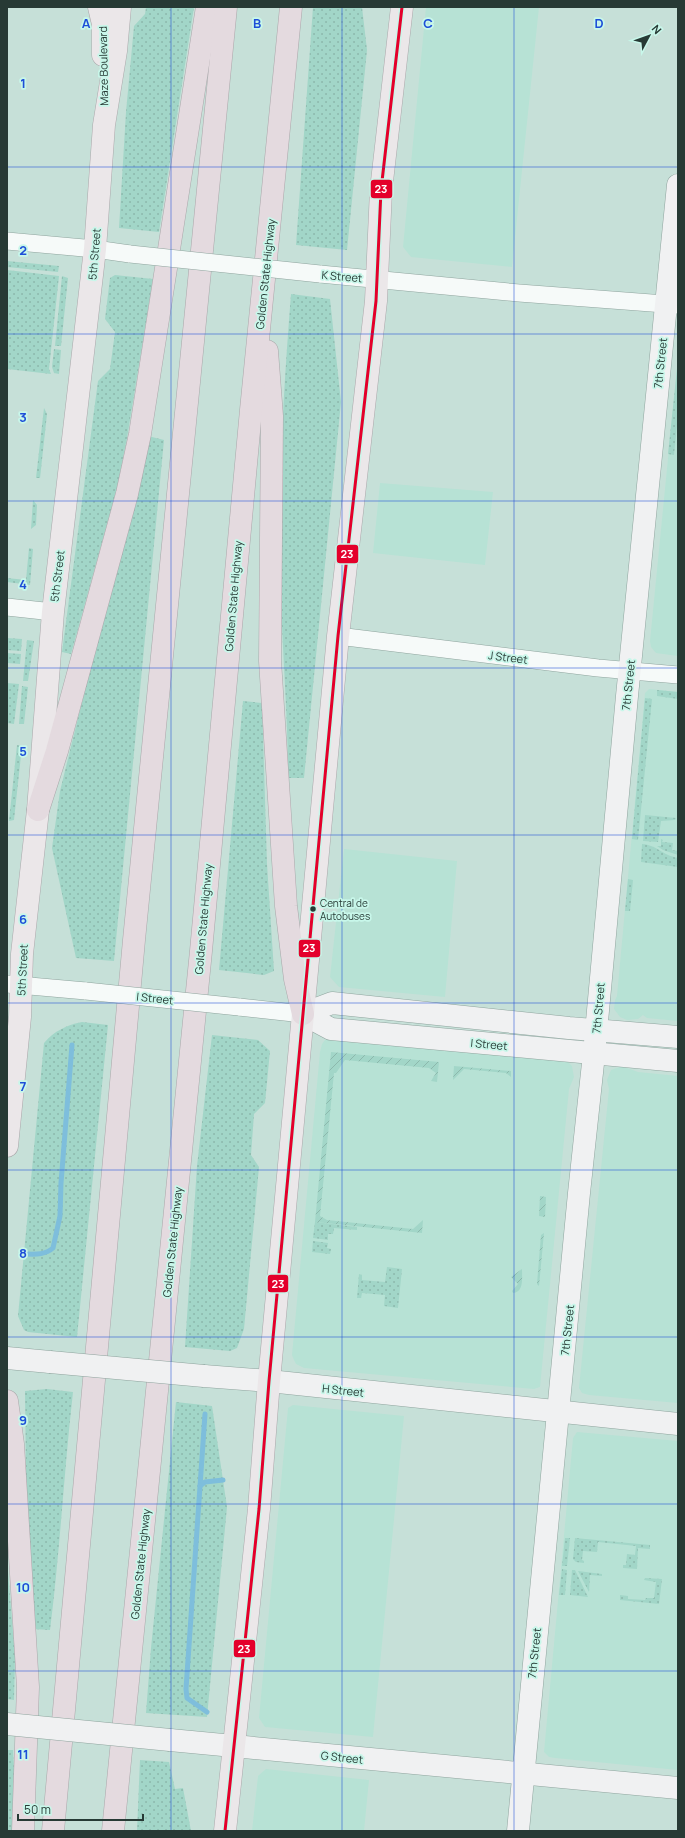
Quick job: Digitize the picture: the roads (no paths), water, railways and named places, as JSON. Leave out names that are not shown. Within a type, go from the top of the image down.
[{"type":"highway","points":[[38,810],[57,751],[127,494],[140,434],[207,7]]},
{"type":"highway","points":[[53,1831],[135,932],[226,7]]},
{"type":"highway","name":"Golden State Highway","points":[[113,1831],[201,951],[250,410],[263,301],[291,7]]},
{"type":"highway","points":[[263,301],[272,416],[270,669],[286,906],[295,979],[303,1014]]},
{"type":"highway","points":[[7,1401],[13,1444],[28,1687],[23,1831]]},
{"type":"main road","name":"Maze Boulevard","points":[[99,7],[103,24],[104,125]]},
{"type":"main road","name":"5th Street","points":[[7,1146],[20,1017],[14,984],[22,954],[38,810],[53,612],[95,249],[104,125],[116,51],[120,7]]},
{"type":"main road","points":[[225,1831],[259,1509],[269,1381],[338,636],[378,279],[381,190],[402,7]]},
{"type":"street","name":"7th Street","points":[[518,1831],[594,1054],[629,670],[672,304],[678,185]]},
{"type":"street","name":"K Street","points":[[7,241],[95,249],[320,274],[519,293],[672,304]]},
{"type":"street","points":[[7,607],[53,612]]},
{"type":"street","name":"J Street","points":[[338,636],[678,675]]},
{"type":"street","name":"I Street","points":[[14,984],[303,1014],[331,1029],[678,1061]]},
{"type":"street","name":"I Street","points":[[303,1014],[332,1003],[678,1037]]},
{"type":"street","name":"H Street","points":[[7,1358],[269,1381],[678,1424]]},
{"type":"street","name":"G Street","points":[[7,1724],[678,1788]]},
{"type":"waterway","points":[[22,1254],[42,1253],[50,1251],[53,1248],[60,1216],[61,1183],[72,1045]]},
{"type":"waterway","points":[[205,1414],[186,1689],[187,1698],[207,1712]]},
{"type":"waterway","points":[[200,1486],[205,1482],[223,1480]]},
{"type":"place","name":"Central de Autobuses","points":[[313,909]]}]
